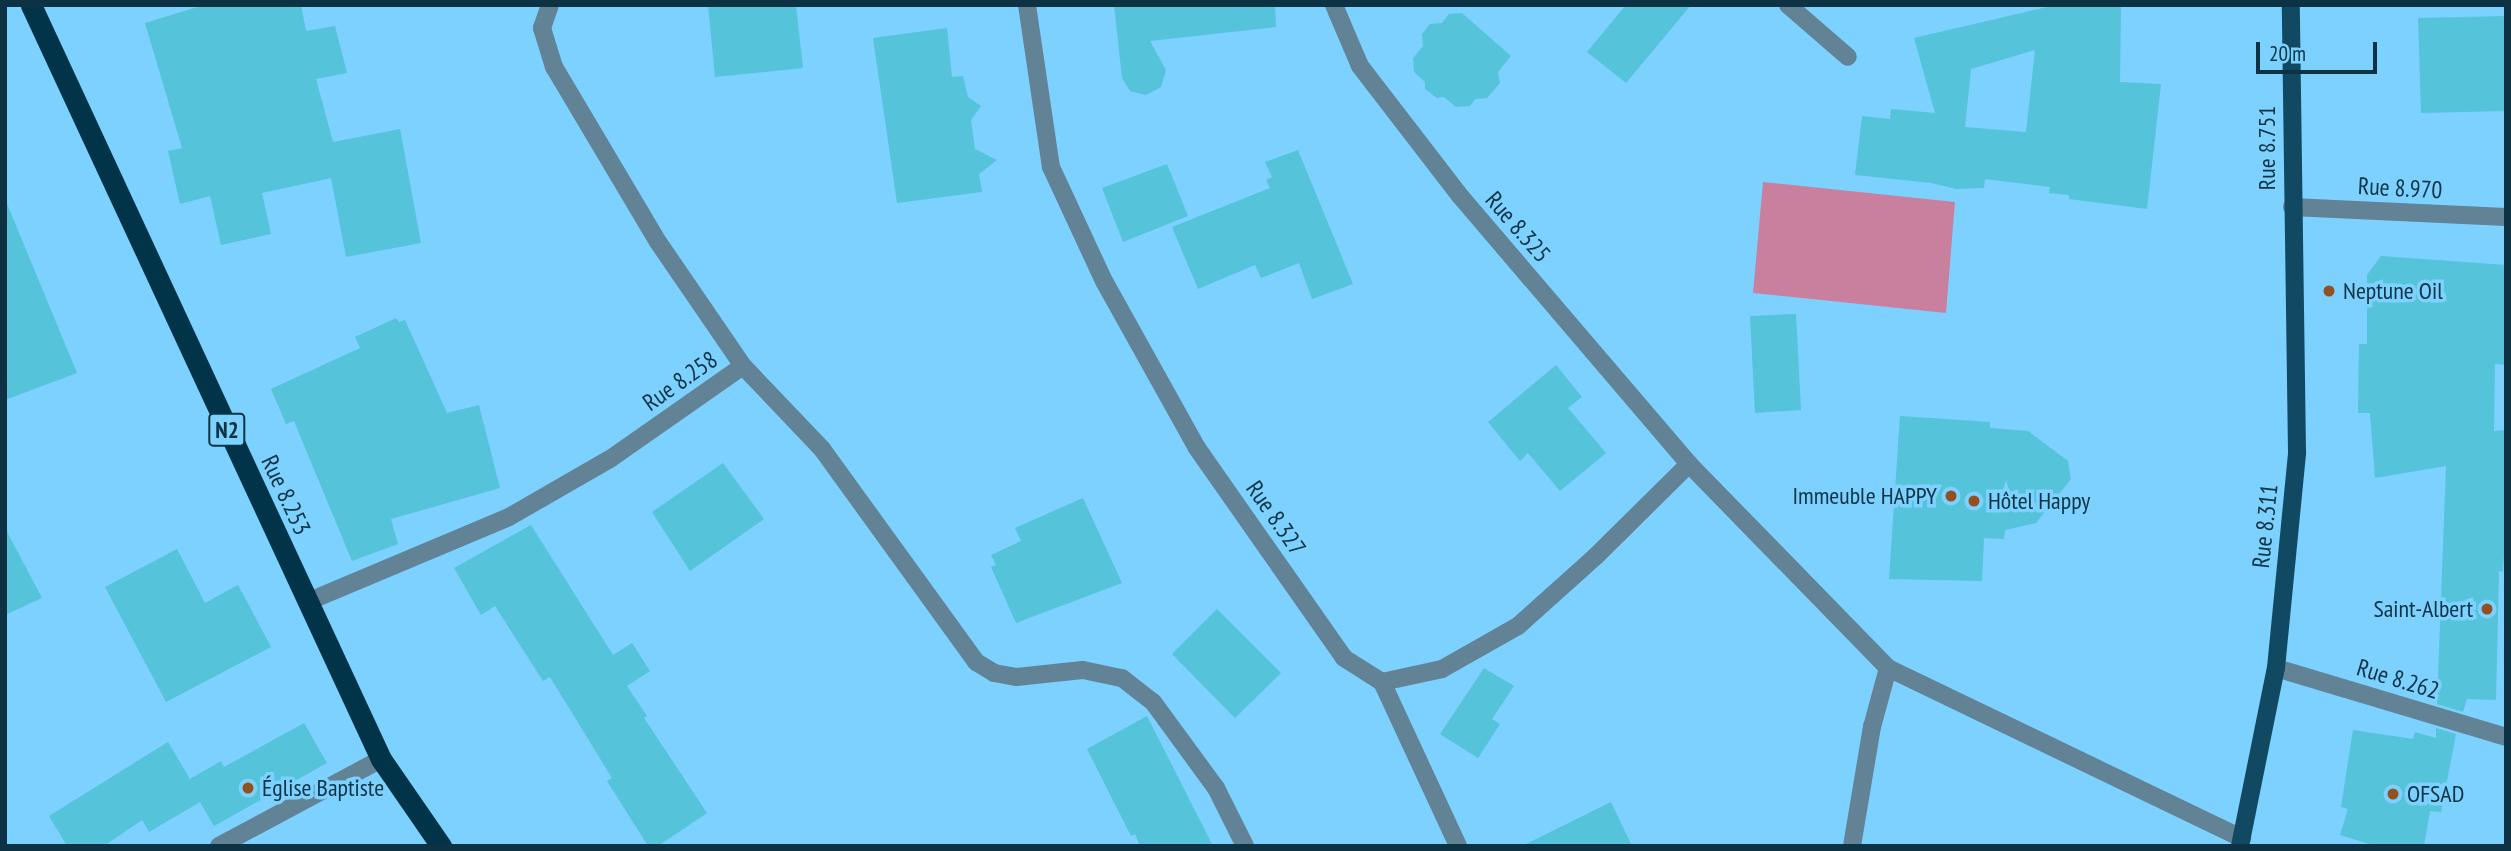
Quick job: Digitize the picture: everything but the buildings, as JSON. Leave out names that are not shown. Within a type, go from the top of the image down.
[{"type":"highway","name":"Rue 8.253","points":[[31,5],[381,759],[440,846]]},
{"type":"main road","name":"Rue 8.751","points":[[2291,5],[2292,207]]},
{"type":"main road","name":"Rue 8.311","points":[[2241,842],[2276,668],[2297,452],[2292,207]]},
{"type":"street","name":"Rue 8.258","points":[[307,602],[509,517],[610,459],[743,366],[658,242],[554,67],[542,28],[550,5]]},
{"type":"street","name":"Rue 8.327","points":[[1027,5],[1051,167],[1104,281],[1197,448],[1344,658],[1382,682]]},
{"type":"street","name":"Rue 8.325","points":[[1334,5],[1360,66],[1452,186],[1689,464],[1888,668]]},
{"type":"street","points":[[1788,5],[1848,57]]},
{"type":"street","name":"Rue 8.970","points":[[2292,207],[2506,217]]},
{"type":"street","points":[[743,366],[822,449],[976,662],[994,673],[1016,677],[1083,670],[1122,678],[1153,702],[1177,734],[1216,788],[1245,846]]},
{"type":"street","points":[[1458,846],[1382,682],[1442,669],[1518,626],[1596,556],[1689,464]]},
{"type":"street","points":[[1852,846],[1872,727],[1888,668],[2241,842]]},
{"type":"street","name":"Rue 8.262","points":[[2276,668],[2506,737]]},
{"type":"street","points":[[219,846],[381,759]]},
{"type":"shaded area","points":[[1763,182],[1955,202],[1946,313],[1753,293]]},
{"type":"place","name":"Neptune Oil","points":[[2329,291]]},
{"type":"place","name":"Immeuble HAPPY","points":[[1951,496]]},
{"type":"place","name":"Hôtel Happy","points":[[1974,501]]},
{"type":"place","name":"Saint-Albert","points":[[2487,609]]},
{"type":"place","name":"Église Baptiste","points":[[248,788]]},
{"type":"place","name":"OFSAD","points":[[2393,794]]}]
